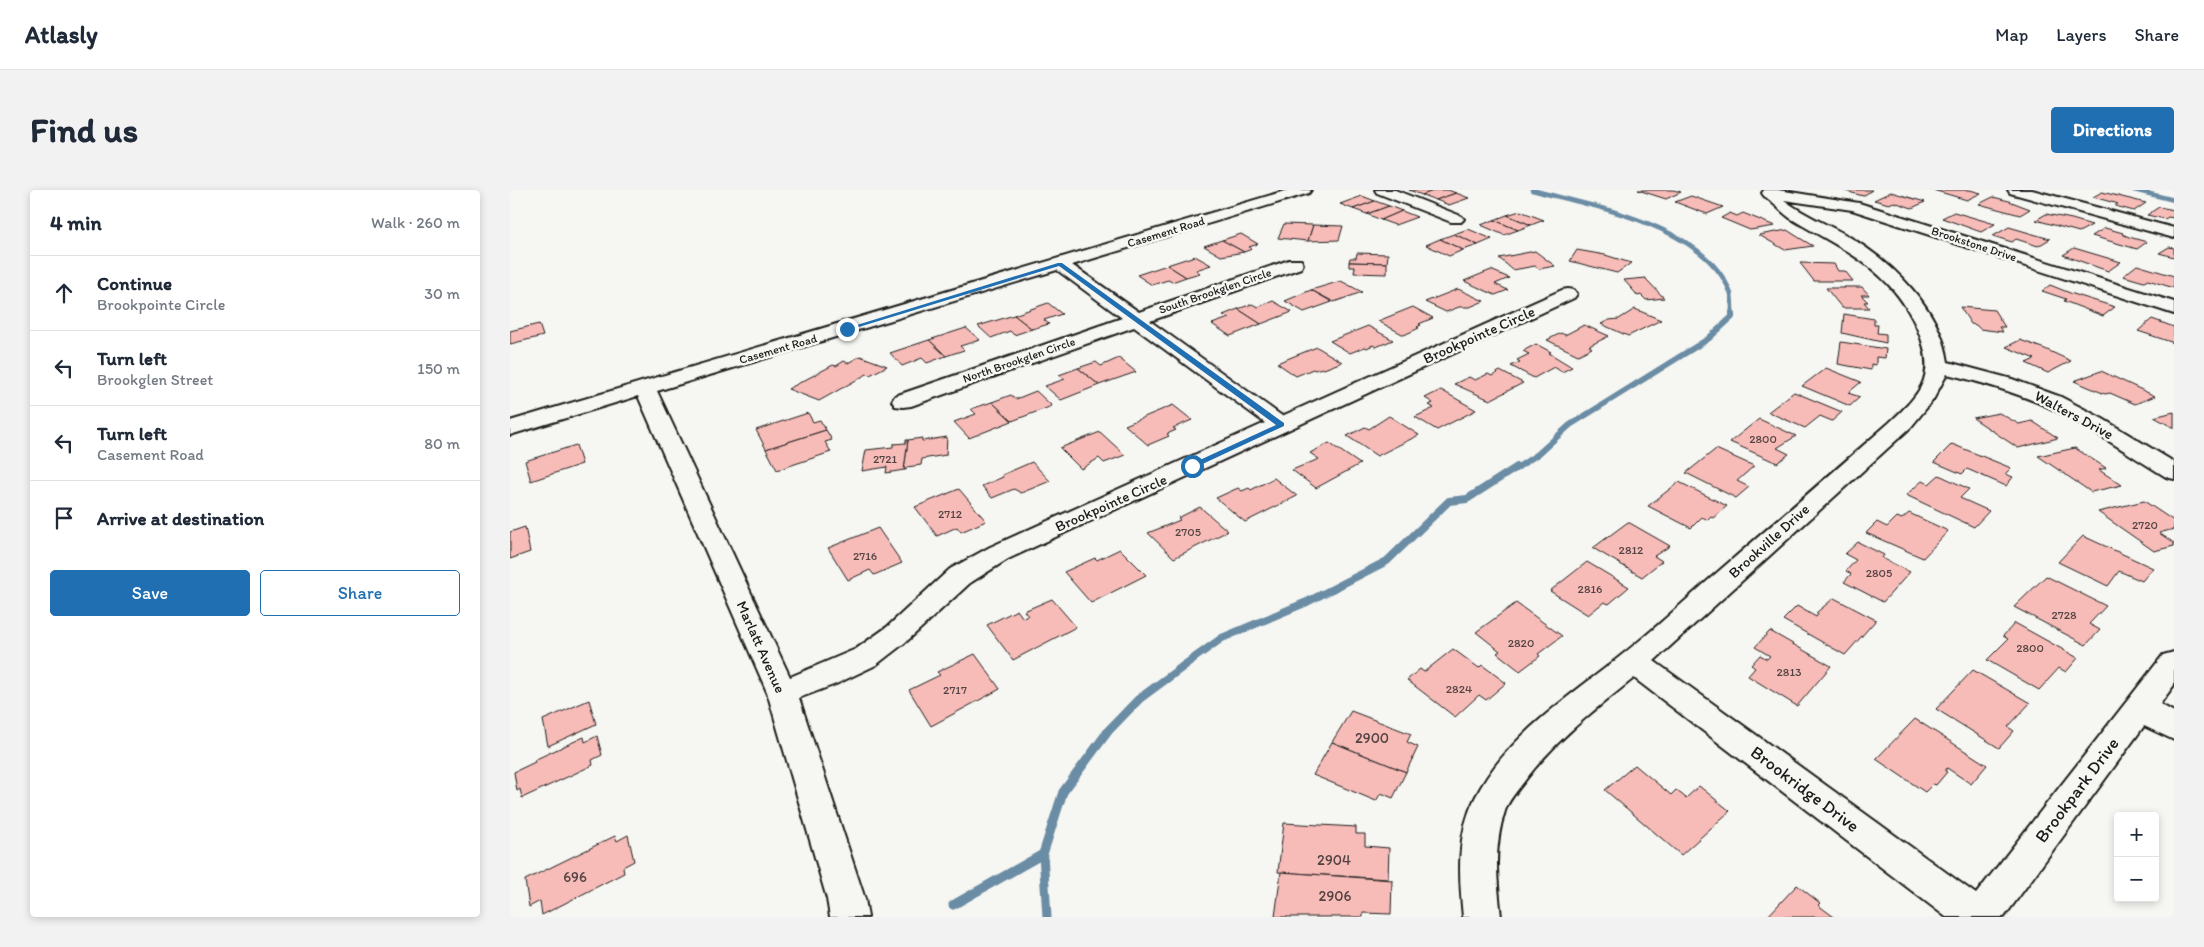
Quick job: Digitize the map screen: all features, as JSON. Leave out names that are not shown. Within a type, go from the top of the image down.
[{"type":"street","name":"Casement Road","points":[[510,428],[1304,190]]},
{"type":"street","points":[[1382,190],[1456,219]]},
{"type":"street","name":"Brookstone Drive","points":[[1752,190],[1854,206],[2174,308]]},
{"type":"street","points":[[2015,190],[2174,234]]},
{"type":"street","points":[[1771,192],[1787,208],[1856,249],[1892,278],[1911,297],[1924,320],[1935,347],[1938,366]]},
{"type":"street","points":[[1060,264],[1281,425]]},
{"type":"street","name":"South Brookglen Circle","points":[[1136,319],[1295,264]]},
{"type":"street","name":"Brookpointe Circle","points":[[782,692],[825,676],[866,657],[897,634],[960,576],[999,553],[1568,294]]},
{"type":"street","name":"North Brookglen Circle","points":[[903,401],[1136,319]]},
{"type":"street","name":"Walters Drive","points":[[1938,366],[1973,374],[2032,392],[2068,409],[2174,472]]},
{"type":"street","name":"Brookville Drive","points":[[1482,917],[1477,870],[1480,842],[1488,808],[1498,790],[1529,750],[1568,714],[1634,662],[1913,413],[1926,395],[1938,366]]},
{"type":"street","name":"Marlatt Avenue","points":[[645,388],[782,692],[846,899],[849,917]]},
{"type":"street","name":"Brookridge Drive","points":[[1634,662],[1976,917]]},
{"type":"street","name":"Brookpark Drive","points":[[1981,917],[2174,663]]},
{"type":"street","points":[[2140,708],[2174,727]]},
{"type":"building","points":[[1409,190],[1436,190],[1422,195]]},
{"type":"building","points":[[1436,190],[1448,190],[1456,193],[1436,200],[1422,195]]},
{"type":"building","points":[[1638,190],[1673,190],[1681,192],[1666,199]]},
{"type":"building","points":[[1842,190],[1872,190],[1863,196]]},
{"type":"building","points":[[1933,190],[1970,190],[1981,193],[1967,200]]},
{"type":"building","points":[[1891,192],[1925,202],[1912,208],[1894,202],[1889,204],[1874,200]]},
{"type":"building","points":[[2102,192],[2146,203],[2134,211],[2093,197]]},
{"type":"building","points":[[1456,193],[1469,198],[1449,205],[1436,200]]},
{"type":"building","points":[[1362,196],[1375,201],[1353,209],[1340,204]]},
{"type":"building","points":[[1691,196],[1723,207],[1707,214],[1675,202]]},
{"type":"building","points":[[1993,197],[2030,209],[2020,215],[1979,204]]},
{"type":"building","points":[[1375,201],[1389,206],[1367,214],[1353,209]]},
{"type":"building","points":[[1389,206],[1402,211],[1381,220],[1367,214]]},
{"type":"building","points":[[2159,207],[2174,210],[2174,218],[2168,217],[2165,219],[2147,215]]},
{"type":"building","points":[[1402,211],[1417,217],[1395,225],[1381,220]]},
{"type":"building","points":[[1520,211],[1544,220],[1531,225],[1507,215]]},
{"type":"building","points":[[1954,212],[1995,224],[1981,232],[1942,218]]},
{"type":"building","points":[[1730,213],[1737,216],[1743,213],[1775,226],[1750,230],[1721,218]]},
{"type":"building","points":[[2046,214],[2092,225],[2079,232],[2036,220]]},
{"type":"building","points":[[1507,215],[1531,225],[1518,230],[1494,220]]},
{"type":"building","points":[[1494,220],[1518,230],[1504,235],[1481,225]]},
{"type":"building","points":[[1284,224],[1313,225],[1308,241],[1278,238]]},
{"type":"building","points":[[1313,225],[1343,226],[1339,240],[1308,241]]},
{"type":"building","points":[[2009,227],[2050,239],[2038,246],[2016,239],[2012,242],[1993,236]]},
{"type":"building","points":[[2105,228],[2147,242],[2137,249],[2092,236]]},
{"type":"building","points":[[1468,229],[1492,239],[1478,245],[1454,234]]},
{"type":"building","points":[[1787,230],[1813,246],[1785,250],[1759,235]]},
{"type":"building","points":[[1241,234],[1258,244],[1249,247],[1252,249],[1244,252],[1222,240]]},
{"type":"building","points":[[1454,234],[1478,245],[1463,250],[1440,239]]},
{"type":"building","points":[[1440,239],[1463,250],[1449,256],[1426,245]]},
{"type":"building","points":[[1222,240],[1244,252],[1221,256],[1204,246]]},
{"type":"building","points":[[2169,247],[2174,248],[2174,257],[2159,253]]},
{"type":"building","points":[[2074,248],[2121,262],[2108,271],[2063,255]]},
{"type":"building","points":[[1577,250],[1605,255],[1631,263],[1617,273],[1570,261]]},
{"type":"building","points":[[1535,251],[1555,266],[1539,269],[1535,266],[1513,270],[1499,258]]},
{"type":"building","points":[[1357,253],[1388,254],[1387,263],[1349,262],[1350,258],[1356,258]]},
{"type":"building","points":[[1195,256],[1211,265],[1196,270],[1200,273],[1186,277],[1167,265]]},
{"type":"building","points":[[1349,262],[1387,263],[1387,274],[1354,273],[1355,267],[1349,267]]},
{"type":"building","points":[[1800,263],[1834,264],[1838,271],[1845,271],[1853,281],[1814,281]]},
{"type":"building","points":[[1167,265],[1186,277],[1172,282],[1168,280],[1152,285],[1137,275]]},
{"type":"building","points":[[2137,265],[2174,276],[2174,288],[2148,280],[2144,282],[2123,276]]},
{"type":"building","points":[[1491,270],[1509,278],[1495,284],[1508,290],[1495,295],[1464,281]]},
{"type":"building","points":[[1646,278],[1664,298],[1646,300],[1641,295],[1638,296],[1624,280]]},
{"type":"building","points":[[1341,281],[1362,292],[1334,302],[1311,290]]},
{"type":"building","points":[[2050,285],[2115,307],[2103,316],[2064,301],[2066,299],[2042,291]]},
{"type":"building","points":[[1862,287],[1869,295],[1861,295],[1868,302],[1864,302],[1869,308],[1842,308],[1826,288]]},
{"type":"building","points":[[1458,289],[1484,301],[1470,307],[1459,307],[1446,312],[1425,302]]},
{"type":"building","points":[[1311,290],[1332,302],[1304,312],[1285,301]]},
{"type":"building","points":[[1273,301],[1292,312],[1261,324],[1238,309],[1252,304],[1258,307]]},
{"type":"building","points":[[1048,303],[1062,314],[1044,320],[1049,324],[1032,329],[1014,315]]},
{"type":"building","points":[[1413,307],[1433,318],[1419,324],[1421,325],[1417,327],[1419,328],[1404,335],[1378,321]]},
{"type":"building","points":[[1960,307],[1994,310],[2005,327],[1999,327],[2003,332],[1980,329],[1976,325],[1971,324]]},
{"type":"building","points":[[1238,309],[1261,324],[1230,336],[1212,324],[1229,318],[1223,315]]},
{"type":"building","points":[[1635,309],[1661,320],[1628,336],[1601,324],[1609,320],[1619,319]]},
{"type":"building","points":[[1844,314],[1874,319],[1874,325],[1878,325],[1877,333],[1886,334],[1886,343],[1842,333]]},
{"type":"building","points":[[1014,315],[1032,329],[1014,335],[1010,331],[991,338],[978,326]]},
{"type":"building","points":[[2152,319],[2174,327],[2174,343],[2138,331]]},
{"type":"building","points":[[539,324],[543,336],[510,344],[510,331]]},
{"type":"building","points":[[1584,325],[1609,336],[1589,346],[1592,348],[1578,355],[1547,340],[1561,333],[1565,335]]},
{"type":"building","points":[[1368,326],[1393,340],[1376,347],[1373,345],[1350,353],[1330,341]]},
{"type":"building","points":[[966,328],[980,340],[960,346],[964,350],[946,356],[929,340]]},
{"type":"building","points":[[929,340],[946,356],[927,363],[922,358],[902,366],[890,353]]},
{"type":"building","points":[[2020,340],[2071,361],[2048,373],[2026,363],[2035,359],[2006,347]]},
{"type":"building","points":[[1841,342],[1886,349],[1885,358],[1876,357],[1876,365],[1871,364],[1871,370],[1838,364]]},
{"type":"building","points":[[1536,344],[1572,367],[1562,372],[1554,367],[1534,378],[1511,366],[1520,362],[1517,360],[1529,354],[1523,351]]},
{"type":"building","points":[[1317,347],[1342,362],[1324,369],[1313,369],[1296,376],[1277,363]]},
{"type":"building","points":[[860,356],[887,366],[870,375],[867,374],[819,401],[788,389],[833,365],[836,366],[844,361],[848,363]]},
{"type":"building","points":[[1119,358],[1136,372],[1099,385],[1078,368],[1096,362],[1101,366]]},
{"type":"building","points":[[1078,368],[1099,385],[1061,400],[1045,386],[1065,379],[1059,375]]},
{"type":"building","points":[[1826,368],[1861,382],[1848,393],[1860,397],[1850,406],[1802,386]]},
{"type":"building","points":[[1500,371],[1523,383],[1490,400],[1454,384],[1469,377],[1475,380],[1488,374],[1492,376]]},
{"type":"building","points":[[2101,371],[2155,396],[2135,404],[2074,381]]},
{"type":"building","points":[[1441,390],[1476,410],[1437,430],[1415,417],[1434,408],[1429,405],[1433,403],[1425,398]]},
{"type":"building","points":[[1036,391],[1052,406],[1012,421],[992,402],[1011,395],[1016,399]]},
{"type":"building","points":[[1794,392],[1842,412],[1832,421],[1820,416],[1805,428],[1768,412]]},
{"type":"building","points":[[992,402],[1012,421],[969,438],[954,422],[976,414],[971,409]]},
{"type":"building","points":[[1173,405],[1192,420],[1173,428],[1176,430],[1167,434],[1169,436],[1148,445],[1125,425]]},
{"type":"building","points":[[2174,412],[2174,428],[2154,417]]},
{"type":"building","points":[[808,413],[813,422],[820,420],[826,430],[766,449],[756,430]]},
{"type":"building","points":[[1999,413],[2019,424],[2032,421],[2058,438],[2018,448],[1973,418]]},
{"type":"building","points":[[1389,416],[1419,435],[1377,456],[1347,436],[1365,427],[1369,429]]},
{"type":"building","points":[[1759,419],[1796,436],[1777,448],[1789,454],[1777,463],[1730,442]]},
{"type":"building","points":[[826,430],[832,440],[825,442],[831,452],[777,470],[766,449]]},
{"type":"building","points":[[1100,432],[1125,455],[1104,463],[1099,458],[1081,469],[1060,448]]},
{"type":"building","points":[[947,437],[946,455],[922,459],[921,465],[907,467],[904,470],[908,440],[922,438],[922,441]]},
{"type":"building","points":[[906,440],[908,440],[904,470],[886,473],[887,467],[862,471],[866,450],[893,447],[893,444],[906,443]]},
{"type":"building","points":[[1329,443],[1360,464],[1316,488],[1292,470],[1319,459],[1310,453]]},
{"type":"building","points":[[1952,444],[2011,468],[2005,474],[2013,477],[2006,486],[1967,469],[1962,474],[1934,462]]},
{"type":"building","points":[[576,445],[582,464],[531,481],[525,461]]},
{"type":"building","points":[[2075,448],[2106,468],[2099,470],[2122,485],[2091,492],[2038,456]]},
{"type":"building","points":[[1716,449],[1754,466],[1737,481],[1749,487],[1736,498],[1686,473]]},
{"type":"building","points":[[1032,462],[1050,481],[1021,493],[1014,489],[992,498],[982,486],[1003,477],[1002,475]]},
{"type":"building","points":[[1939,475],[1969,489],[1960,498],[1989,511],[1974,527],[1906,495],[1922,481],[1929,484]]},
{"type":"building","points":[[1274,478],[1297,496],[1245,522],[1216,498],[1238,488],[1242,491],[1249,488],[1251,490]]},
{"type":"building","points":[[1679,482],[1727,506],[1713,518],[1711,517],[1708,520],[1702,517],[1691,528],[1648,506]]},
{"type":"building","points":[[959,489],[986,521],[961,532],[957,527],[937,536],[915,507]]},
{"type":"building","points":[[2144,501],[2174,521],[2174,529],[2159,533],[2174,543],[2174,546],[2154,551],[2098,512]]},
{"type":"building","points":[[1200,507],[1228,531],[1174,558],[1148,533],[1180,520],[1178,518]]},
{"type":"building","points":[[1909,513],[1948,531],[1923,558],[1866,533],[1877,522],[1887,527],[1897,517],[1902,519]]},
{"type":"building","points":[[1628,522],[1670,546],[1654,556],[1662,561],[1642,577],[1593,548]]},
{"type":"building","points":[[525,527],[530,552],[510,559],[510,532]]},
{"type":"building","points":[[878,528],[902,563],[874,575],[870,570],[848,580],[828,548]]},
{"type":"building","points":[[2083,536],[2153,568],[2142,581],[2119,571],[2108,586],[2058,562]]},
{"type":"building","points":[[1858,542],[1884,555],[1882,558],[1910,572],[1883,602],[1844,582],[1851,574],[1846,571],[1856,560],[1845,554]]},
{"type":"building","points":[[1120,549],[1146,575],[1091,603],[1064,572]]},
{"type":"building","points":[[1587,562],[1629,587],[1609,604],[1604,602],[1588,615],[1550,591]]},
{"type":"building","points":[[2046,576],[2106,606],[2089,624],[2100,630],[2086,645],[2014,607]]},
{"type":"building","points":[[1834,598],[1876,620],[1845,655],[1783,620],[1797,606],[1816,617],[1818,614],[1816,613]]},
{"type":"building","points":[[1052,599],[1076,627],[1013,660],[987,625],[1017,610],[1023,618],[1028,616],[1024,611]]},
{"type":"building","points":[[1516,603],[1562,636],[1538,654],[1540,656],[1520,671],[1497,653],[1500,651],[1476,632]]},
{"type":"building","points":[[2015,623],[2078,658],[2066,672],[2059,668],[2039,690],[1987,660],[2008,639],[2003,636]]},
{"type":"building","points":[[1770,631],[1831,666],[1797,706],[1748,676],[1755,668],[1751,665],[1760,655],[1767,659],[1770,656],[1755,647]]},
{"type":"building","points":[[1453,649],[1479,668],[1482,665],[1506,683],[1486,700],[1479,695],[1455,717],[1407,680],[1420,669],[1424,672]]},
{"type":"building","points":[[975,654],[1000,689],[931,726],[909,690],[940,675],[937,672]]},
{"type":"building","points":[[1973,670],[2030,703],[2008,727],[2014,731],[1999,748],[1936,709]]},
{"type":"building","points":[[589,700],[596,724],[548,746],[543,720]]},
{"type":"building","points":[[1351,711],[1411,734],[1407,742],[1418,747],[1406,772],[1332,742]]},
{"type":"building","points":[[1915,719],[1987,765],[1971,784],[1947,768],[1945,771],[1947,772],[1936,785],[1933,784],[1925,792],[1876,759]]},
{"type":"building","points":[[597,736],[602,755],[592,760],[593,765],[522,798],[520,789],[517,791],[514,772],[535,762],[534,760],[584,737],[585,742]]},
{"type":"building","points":[[1332,742],[1406,772],[1393,798],[1381,793],[1376,801],[1313,775]]},
{"type":"building","points":[[1635,765],[1671,795],[1676,790],[1686,798],[1699,786],[1730,811],[1681,855],[1605,790]]},
{"type":"building","points":[[1284,823],[1356,827],[1356,834],[1365,834],[1365,846],[1389,848],[1388,879],[1278,872]]},
{"type":"building","points":[[628,835],[634,861],[623,867],[624,873],[542,915],[540,901],[529,907],[525,880],[615,836],[617,841]]},
{"type":"building","points":[[1281,872],[1392,880],[1391,914],[1363,913],[1363,917],[1275,917]]},
{"type":"building","points":[[1797,885],[1820,903],[1818,905],[1834,917],[1767,917]]},
{"type":"waterway","points":[[1515,469],[1538,454],[1570,425],[1708,339],[1732,317],[1731,294],[1718,270],[1698,251],[1673,235],[1645,222],[1616,212],[1532,190]]},
{"type":"waterway","points":[[2134,190],[2174,200]]},
{"type":"waterway","points":[[1183,666],[1222,638],[1307,602],[1387,561],[1449,501],[1467,499],[1517,467]]},
{"type":"waterway","points":[[1043,854],[1063,792],[1109,730],[1139,699],[1185,665]]},
{"type":"waterway","points":[[953,905],[1043,854]]},
{"type":"waterway","points":[[1043,854],[1047,917]]},
{"type":"route","points":[[847,329],[1060,264],[1281,425],[1192,466]]}]
